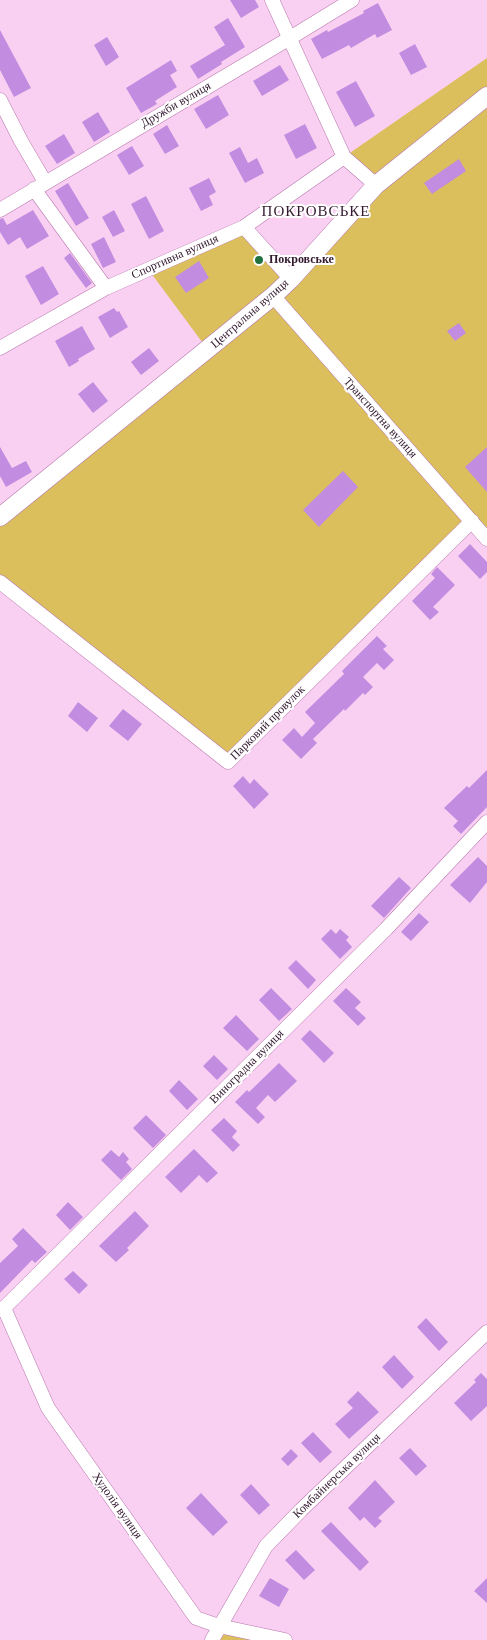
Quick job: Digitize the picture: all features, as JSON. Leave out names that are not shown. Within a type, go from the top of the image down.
[{"type":"street","points":[[272,0],[344,157],[376,185]]},
{"type":"street","name":"Дружби вулиця","points":[[0,210],[352,0]]},
{"type":"street","name":"Центральна вулиця","points":[[1,512],[273,296],[376,185],[487,96]]},
{"type":"street","points":[[0,100],[21,142],[39,186],[106,288]]},
{"type":"street","name":"Спортивна вулиця","points":[[0,348],[106,288],[244,227],[344,157]]},
{"type":"street","points":[[244,227],[291,278]]},
{"type":"street","name":"Транспортна вулиця","points":[[273,296],[487,539]]},
{"type":"street","name":"Парковий провулок","points":[[0,582],[228,762],[472,521]]},
{"type":"street","name":"Виноградна вулиця","points":[[4,1308],[386,929],[487,822]]},
{"type":"street","name":"Худолія вулиця","points":[[4,1308],[48,1408],[196,1618],[219,1626],[285,1640]]},
{"type":"street","name":"Комбайнерська вулиця","points":[[212,1640],[266,1546],[301,1510],[487,1332]]},
{"type":"shaded area","points":[[487,58],[487,539],[472,522],[228,762],[0,582],[0,517],[208,350],[148,269],[244,227],[291,278],[376,185],[344,157]]},
{"type":"shaded area","points":[[219,1626],[285,1640],[212,1640]]},
{"type":"building","points":[[230,0],[255,0],[259,7],[241,18]]},
{"type":"building","points":[[378,3],[392,30],[377,38],[375,34],[351,48],[349,45],[322,59],[311,39],[364,13],[363,11]]},
{"type":"building","points":[[228,18],[245,47],[198,79],[190,66],[225,45],[214,27]]},
{"type":"building","points":[[0,30],[31,88],[14,97],[0,70]]},
{"type":"building","points":[[107,37],[119,57],[106,66],[94,45]]},
{"type":"building","points":[[415,44],[427,67],[411,75],[399,53]]},
{"type":"building","points":[[171,60],[177,71],[170,75],[177,87],[155,101],[157,104],[141,113],[126,88]]},
{"type":"building","points":[[280,65],[289,80],[262,96],[253,81]]},
{"type":"building","points":[[356,81],[375,116],[355,127],[336,92]]},
{"type":"building","points":[[218,95],[229,115],[206,129],[194,109]]},
{"type":"building","points":[[98,112],[110,132],[94,142],[82,122]]},
{"type":"building","points":[[305,124],[317,148],[296,159],[284,135]]},
{"type":"building","points":[[167,125],[179,146],[165,154],[153,134]]},
{"type":"building","points":[[64,134],[75,153],[57,164],[45,146]]},
{"type":"building","points":[[132,146],[144,166],[129,175],[117,155]]},
{"type":"building","points":[[240,147],[248,163],[257,158],[264,173],[245,183],[229,153]]},
{"type":"building","points":[[459,159],[466,171],[432,194],[424,183]]},
{"type":"building","points":[[209,178],[216,192],[209,196],[213,205],[201,211],[189,188]]},
{"type":"building","points":[[68,183],[89,218],[76,226],[55,191]]},
{"type":"building","points":[[146,196],[164,231],[149,239],[131,204]]},
{"type":"building","points":[[33,210],[49,236],[27,249],[20,237],[8,245],[0,232],[0,219],[3,218],[7,225]]},
{"type":"building","points":[[114,210],[125,231],[113,237],[102,217]]},
{"type":"building","points":[[104,237],[116,262],[103,268],[91,244]]},
{"type":"building","points":[[70,253],[92,283],[86,288],[64,258]]},
{"type":"building","points":[[199,261],[209,278],[186,293],[175,277]]},
{"type":"building","points":[[43,266],[59,294],[41,305],[25,276]]},
{"type":"building","points":[[114,308],[117,312],[119,311],[128,327],[110,338],[98,317]]},
{"type":"building","points":[[459,323],[466,333],[455,341],[447,331]]},
{"type":"building","points":[[82,326],[95,349],[69,367],[55,341]]},
{"type":"building","points":[[149,348],[159,361],[141,375],[131,362]]},
{"type":"building","points":[[93,382],[108,401],[93,413],[78,394]]},
{"type":"building","points":[[0,447],[12,468],[26,461],[32,472],[6,487],[0,476]]},
{"type":"building","points":[[487,447],[487,492],[465,467]]},
{"type":"building","points":[[343,471],[358,487],[319,527],[303,510]]},
{"type":"building","points":[[470,544],[487,562],[487,572],[480,579],[458,556]]},
{"type":"building","points":[[437,567],[455,585],[433,607],[439,612],[430,620],[412,601],[435,578],[431,574]]},
{"type":"building","points":[[377,636],[387,646],[383,649],[394,660],[384,670],[377,663],[363,677],[373,687],[365,695],[363,693],[345,711],[344,709],[313,739],[317,743],[301,759],[282,740],[294,728],[302,737],[315,723],[305,712],[344,674],[342,671]]},
{"type":"building","points":[[78,702],[98,718],[87,732],[68,716]]},
{"type":"building","points":[[123,709],[142,724],[128,741],[109,726]]},
{"type":"building","points":[[487,770],[487,807],[461,834],[453,826],[458,821],[444,808],[467,786],[469,788]]},
{"type":"building","points":[[243,776],[250,784],[254,779],[269,794],[254,809],[233,786]]},
{"type":"building","points":[[478,857],[487,866],[487,882],[470,903],[450,885]]},
{"type":"building","points":[[399,877],[411,888],[384,918],[371,906]]},
{"type":"building","points":[[419,913],[429,922],[411,941],[401,932]]},
{"type":"building","points":[[331,929],[336,934],[340,929],[349,937],[346,940],[352,947],[340,959],[321,939]]},
{"type":"building","points":[[296,960],[316,980],[308,989],[288,968]]},
{"type":"building","points":[[271,988],[292,1009],[279,1021],[259,1000]]},
{"type":"building","points":[[346,988],[361,1002],[355,1008],[366,1018],[358,1026],[333,1001]]},
{"type":"building","points":[[236,1015],[259,1039],[247,1051],[223,1028]]},
{"type":"building","points":[[310,1030],[334,1053],[324,1063],[301,1039]]},
{"type":"building","points":[[214,1055],[228,1069],[217,1080],[203,1066]]},
{"type":"building","points":[[279,1063],[297,1081],[275,1102],[268,1095],[256,1108],[265,1117],[258,1124],[235,1102],[247,1090],[249,1092]]},
{"type":"building","points":[[179,1080],[198,1099],[187,1110],[169,1091]]},
{"type":"building","points":[[146,1115],[166,1135],[153,1148],[133,1128]]},
{"type":"building","points":[[224,1118],[237,1131],[232,1137],[240,1145],[233,1152],[211,1130]]},
{"type":"building","points":[[194,1149],[218,1173],[207,1183],[199,1175],[181,1193],[165,1177]]},
{"type":"building","points":[[111,1150],[119,1157],[123,1152],[129,1159],[126,1162],[132,1169],[121,1180],[101,1160]]},
{"type":"building","points":[[68,1202],[83,1217],[70,1230],[56,1215]]},
{"type":"building","points":[[135,1211],[149,1226],[116,1262],[99,1246]]},
{"type":"building","points":[[23,1228],[47,1252],[35,1263],[32,1260],[0,1293],[0,1263],[18,1246],[12,1239]]},
{"type":"building","points":[[73,1271],[88,1285],[79,1294],[64,1279]]},
{"type":"building","points":[[426,1318],[448,1342],[439,1351],[417,1327]]},
{"type":"building","points":[[394,1355],[414,1377],[402,1389],[382,1367]]},
{"type":"building","points":[[481,1373],[487,1379],[487,1406],[471,1421],[454,1403],[476,1382],[474,1380]]},
{"type":"building","points":[[358,1391],[379,1412],[349,1439],[335,1424],[353,1408],[347,1402]]},
{"type":"building","points":[[313,1432],[332,1452],[320,1463],[301,1443]]},
{"type":"building","points":[[410,1448],[427,1466],[416,1476],[399,1458]]},
{"type":"building","points":[[291,1449],[298,1456],[288,1466],[281,1459]]},
{"type":"building","points":[[375,1480],[395,1502],[378,1518],[382,1521],[375,1528],[364,1517],[360,1521],[348,1508]]},
{"type":"building","points":[[251,1484],[270,1505],[259,1515],[240,1495]]},
{"type":"building","points":[[201,1493],[228,1522],[213,1536],[186,1508]]},
{"type":"building","points":[[331,1522],[369,1562],[360,1571],[321,1531]]},
{"type":"building","points":[[296,1550],[315,1570],[304,1580],[285,1560]]},
{"type":"building","points":[[270,1578],[289,1589],[279,1607],[259,1596]]},
{"type":"building","points":[[487,1578],[487,1603],[474,1591]]},
{"type":"place","name":"Покровське","points":[[259,260]]},
{"type":"district","name":"ПОКРОВСЬКЕ","points":[[316,212]]}]
